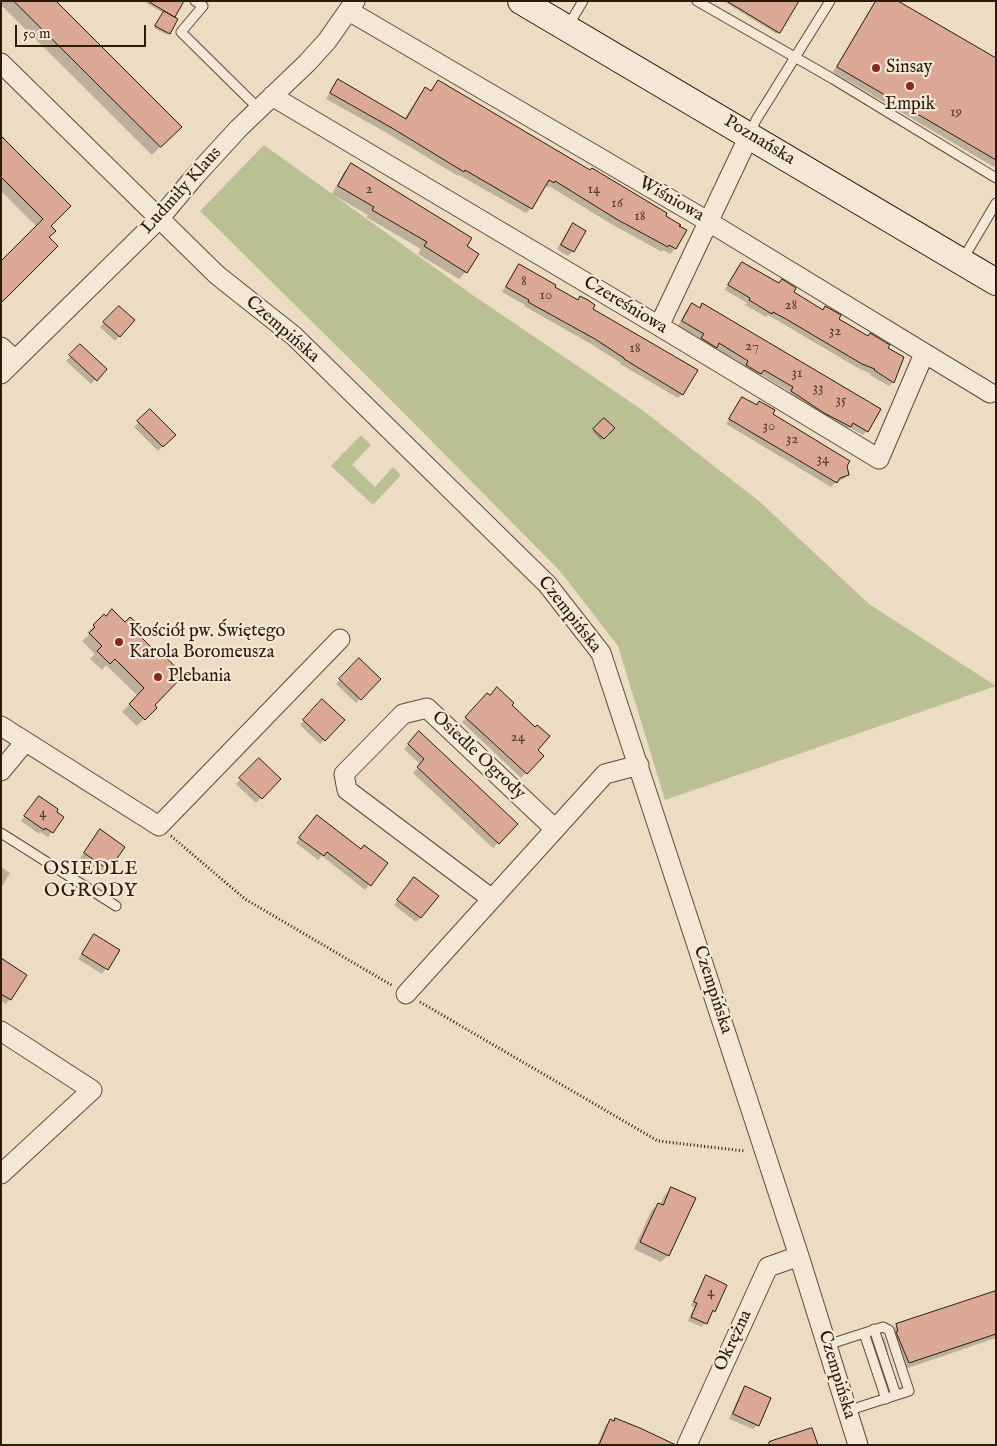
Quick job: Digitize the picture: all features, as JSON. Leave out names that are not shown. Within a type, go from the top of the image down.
[{"type":"street","name":"Poznańska","points":[[522,1],[996,282]]},
{"type":"street","name":"Ludmiły Klaus","points":[[1,374],[159,219],[202,168],[327,41],[352,6]]},
{"type":"street","name":"Wiśniowa","points":[[352,6],[990,393]]},
{"type":"street","name":"Czempińska","points":[[1,63],[217,275],[294,336],[547,584],[601,653],[799,1256],[858,1445]]},
{"type":"street","name":"Czereśniowa","points":[[265,102],[659,326],[879,459],[924,354]]},
{"type":"street","points":[[659,326],[749,136]]},
{"type":"street","points":[[1,346],[15,360]]},
{"type":"street","points":[[1,726],[159,826],[340,639]]},
{"type":"street","name":"Osiedle Ogrody","points":[[492,899],[347,790],[344,774],[403,714],[427,708],[555,829]]},
{"type":"street","points":[[1,771],[25,742]]},
{"type":"street","points":[[406,994],[605,774],[639,765]]},
{"type":"street","points":[[1,1032],[92,1090],[1,1174]]},
{"type":"street","name":"Okrężna","points":[[687,1445],[768,1267],[799,1256]]},
{"type":"lane","points":[[195,1],[203,6],[181,32],[265,102]]},
{"type":"lane","points":[[566,28],[583,1]]},
{"type":"lane","points":[[697,1],[996,178]]},
{"type":"lane","points":[[749,136],[756,120],[830,1]]},
{"type":"lane","points":[[962,262],[996,203]]},
{"type":"lane","points":[[1,833],[116,906]]},
{"type":"lane","points":[[827,1345],[874,1329],[883,1327],[889,1330],[910,1390],[848,1411]]},
{"type":"lane","points":[[874,1329],[896,1395]]},
{"type":"lane","points":[[864,1333],[886,1399]]},
{"type":"path","points":[[159,826],[244,899],[658,1141],[725,1147],[747,1151],[762,1144]]},
{"type":"green space","points":[[264,145],[474,296],[641,409],[760,502],[869,604],[996,686],[665,800],[618,646],[560,571],[200,211]]},
{"type":"green space","points":[[361,435],[371,445],[352,465],[375,487],[393,467],[401,475],[373,505],[331,466]]},
{"type":"building","points":[[14,1],[56,1],[182,127],[161,147]]},
{"type":"building","points":[[148,1],[184,1],[175,17]]},
{"type":"building","points":[[727,1],[799,1],[780,33]]},
{"type":"building","points":[[876,1],[898,1],[996,58],[996,160],[837,67]]},
{"type":"building","points":[[164,11],[178,19],[170,34],[155,26]]},
{"type":"building","points":[[338,79],[406,119],[425,87],[431,91],[438,80],[667,213],[666,216],[687,230],[676,249],[669,245],[668,247],[618,220],[555,181],[554,183],[549,180],[532,209],[465,170],[464,172],[330,93]]},
{"type":"building","points":[[1,136],[71,206],[51,226],[56,231],[49,237],[58,246],[1,303],[1,261],[43,219],[1,177]]},
{"type":"building","points":[[351,163],[472,238],[467,246],[479,254],[467,273],[424,246],[427,242],[372,210],[374,207],[338,186]]},
{"type":"building","points":[[573,223],[586,231],[574,252],[561,245]]},
{"type":"building","points":[[742,262],[779,283],[782,279],[796,288],[794,292],[823,310],[825,306],[841,315],[839,319],[868,336],[870,333],[890,345],[888,348],[904,357],[894,383],[875,369],[862,364],[773,312],[772,314],[728,285]]},
{"type":"building","points":[[519,264],[578,300],[580,296],[588,300],[595,305],[593,309],[698,370],[683,395],[595,339],[528,302],[529,300],[506,287]]},
{"type":"building","points":[[692,303],[700,308],[702,303],[881,409],[868,432],[853,423],[851,427],[824,413],[791,391],[793,387],[764,370],[761,374],[746,365],[748,361],[719,343],[717,348],[701,338],[704,334],[682,321]]},
{"type":"building","points":[[119,306],[135,320],[120,337],[103,322]]},
{"type":"building","points":[[80,344],[107,369],[97,381],[69,355]]},
{"type":"building","points":[[742,397],[757,405],[759,401],[775,410],[773,414],[850,461],[847,466],[849,475],[840,478],[837,483],[729,419]]},
{"type":"building","points":[[150,409],[176,435],[163,447],[137,421]]},
{"type":"building","points":[[604,418],[615,428],[604,439],[593,429]]},
{"type":"building","points":[[112,609],[125,622],[130,617],[143,629],[138,634],[158,654],[160,652],[184,675],[155,705],[157,708],[145,720],[129,704],[144,688],[115,659],[110,664],[97,651],[102,646],[89,633],[95,627],[93,625]]},
{"type":"building","points":[[359,658],[381,679],[361,700],[339,679]]},
{"type":"building","points":[[497,687],[514,703],[512,705],[535,727],[537,725],[550,736],[538,750],[544,756],[527,774],[465,717],[487,693],[490,695]]},
{"type":"building","points":[[322,699],[345,720],[325,741],[303,720]]},
{"type":"building","points":[[419,731],[518,824],[499,844],[417,767],[424,759],[408,744]]},
{"type":"building","points":[[259,758],[281,779],[262,799],[239,778]]},
{"type":"building","points":[[39,796],[58,809],[57,812],[64,817],[53,833],[45,828],[44,830],[24,816]]},
{"type":"building","points":[[317,815],[361,849],[364,845],[388,863],[371,886],[327,852],[324,856],[299,838]]},
{"type":"building","points":[[100,829],[125,847],[109,870],[84,853]]},
{"type":"building","points":[[414,877],[439,896],[421,918],[397,900]]},
{"type":"building","points":[[94,934],[120,950],[108,970],[82,954]]},
{"type":"building","points":[[1,958],[27,975],[11,1000],[1,994]]},
{"type":"building","points":[[671,1187],[696,1198],[669,1256],[640,1242],[658,1203],[663,1205]]},
{"type":"building","points":[[706,1275],[727,1285],[715,1312],[713,1310],[707,1324],[691,1317],[697,1303],[694,1302]]},
{"type":"building","points":[[996,1291],[996,1334],[909,1363],[896,1332],[898,1331],[896,1324]]},
{"type":"building","points":[[745,1386],[771,1398],[759,1426],[733,1414]]},
{"type":"building","points":[[615,1418],[676,1445],[599,1445],[610,1419],[614,1421]]},
{"type":"building","points":[[812,1428],[818,1445],[769,1445],[769,1442]]},
{"type":"place","name":"Sinsay","points":[[876,68]]},
{"type":"place","name":"Empik","points":[[910,86]]},
{"type":"place","name":"Kościół pw. Świętego Karola Boromeusza","points":[[119,642]]},
{"type":"place","name":"Plebania","points":[[158,677]]},
{"type":"district","name":"OSIEDLE OGRODY","points":[[91,881]]}]
